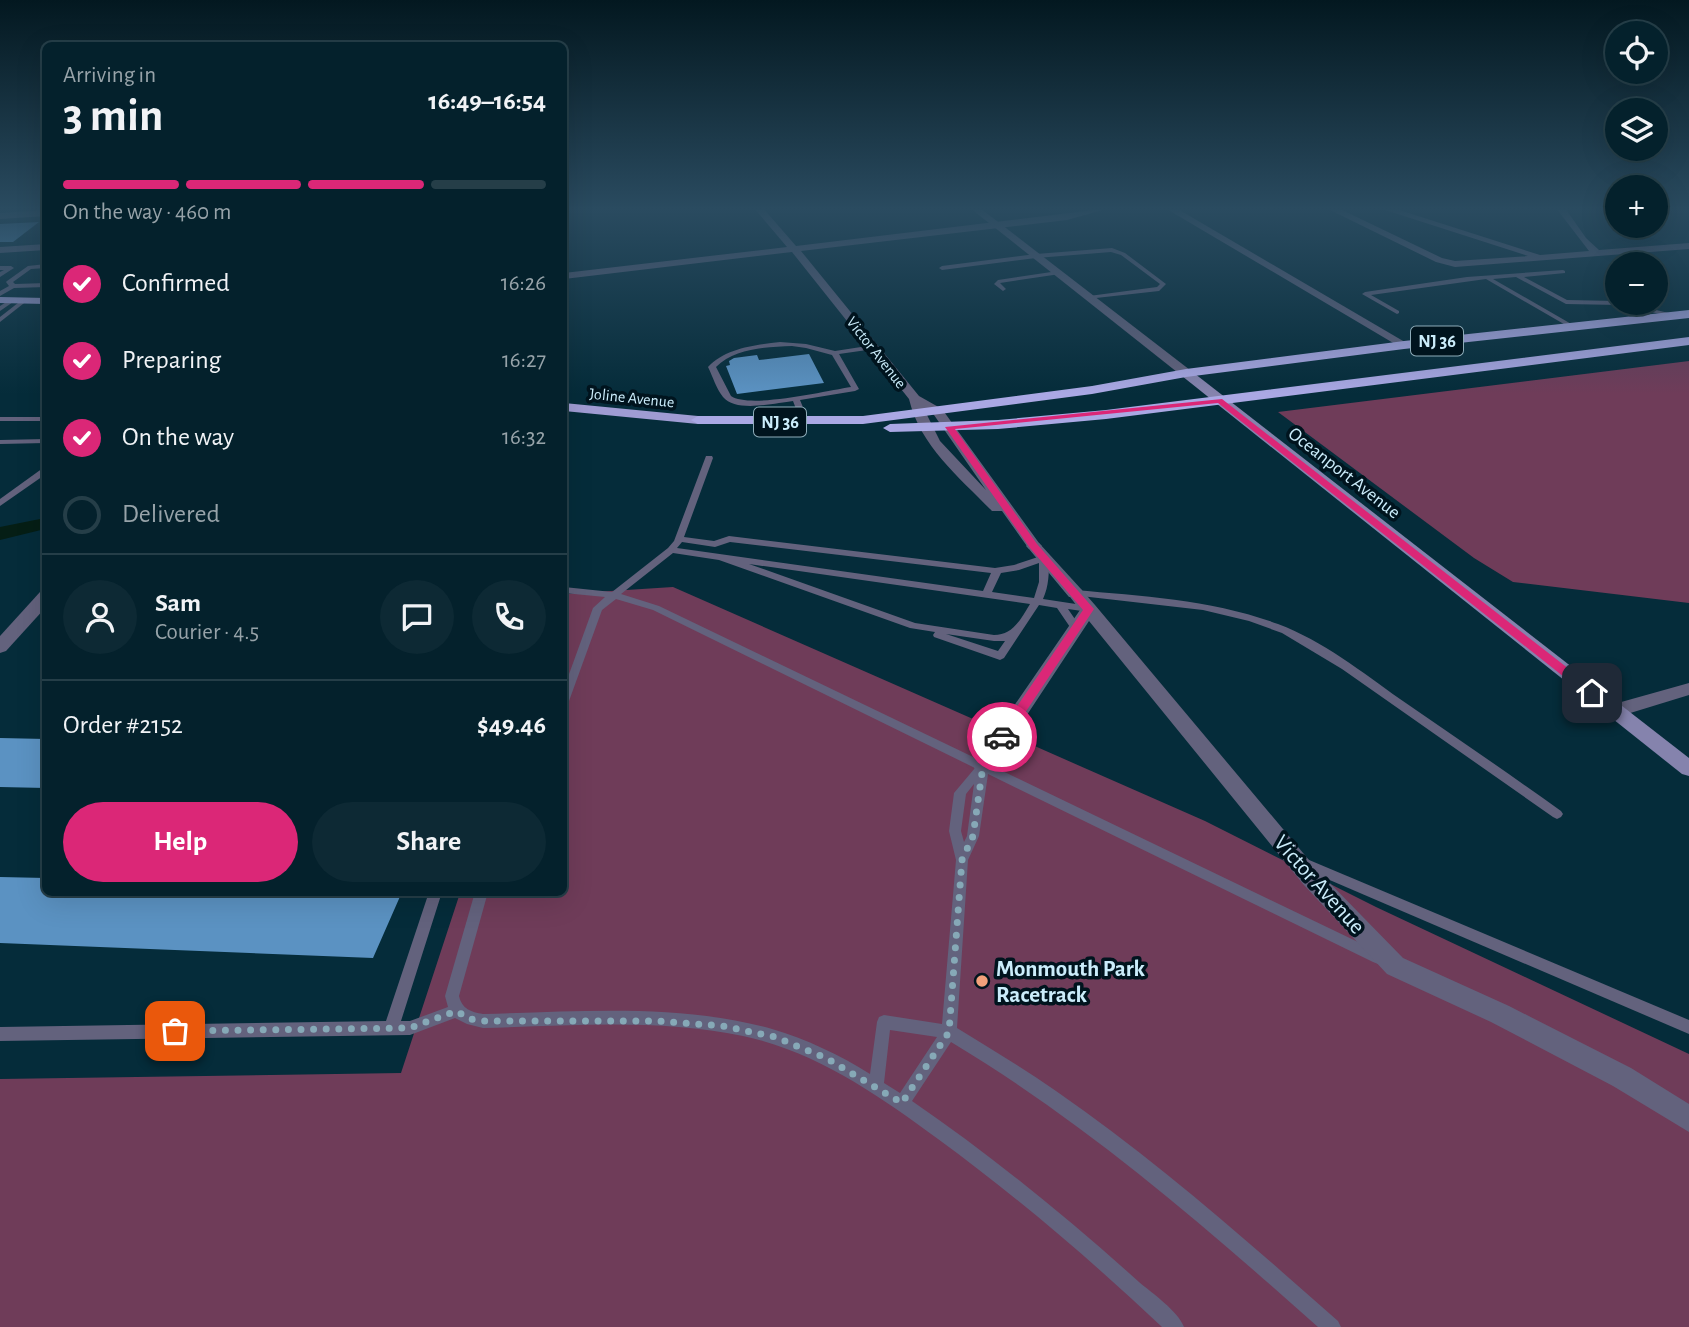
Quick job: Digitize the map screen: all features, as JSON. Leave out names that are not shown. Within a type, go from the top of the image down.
[{"type":"highway","name":"NJ 36","points":[[698,420],[805,422],[916,415],[1092,390],[1186,373],[1404,345],[1689,314]]},
{"type":"highway","name":"NJ 36","points":[[698,420],[799,428],[950,427],[1220,401],[1501,362],[1689,341]]},
{"type":"main road","points":[[0,300],[42,301]]},
{"type":"main road","name":"Oceanport Avenue","points":[[1186,373],[1689,769]]},
{"type":"main road","name":"Joline Avenue","points":[[567,407],[698,420]]},
{"type":"street","points":[[567,276],[618,270]]},
{"type":"street","name":"Victor Avenue","points":[[811,270],[915,399],[938,412],[950,427],[1039,552],[1068,599],[1088,609],[1296,859],[1395,966],[1500,1014],[1622,1077],[1689,1119]]},
{"type":"street","name":"Oceanport Avenue","points":[[1053,270],[1186,373]]},
{"type":"street","points":[[1275,270],[1404,345]]},
{"type":"street","name":"Victor Avenue","points":[[915,399],[916,415],[944,453],[1039,552]]},
{"type":"street","points":[[0,647],[42,600]]},
{"type":"street","points":[[983,766],[1088,609]]},
{"type":"street","points":[[1614,710],[1689,689]]},
{"type":"lane","points":[[13,286],[9,282],[26,270]]},
{"type":"lane","points":[[1090,298],[1159,289],[1163,284],[1144,270]]},
{"type":"lane","points":[[1397,312],[1365,294],[1466,279],[1563,272]]},
{"type":"lane","points":[[1003,289],[998,282],[1058,274]]},
{"type":"lane","points":[[1518,276],[1566,302],[1628,304],[1675,315]]},
{"type":"lane","points":[[1489,279],[1571,326]]},
{"type":"lane","points":[[0,294],[13,286],[42,285]]},
{"type":"lane","points":[[0,309],[19,300]]},
{"type":"lane","points":[[0,320],[19,300]]},
{"type":"lane","points":[[835,353],[855,389],[796,398],[733,402],[727,397],[712,367],[720,357],[735,352],[779,345],[801,345],[835,353],[874,346]]},
{"type":"lane","points":[[796,398],[805,422]]},
{"type":"lane","points":[[0,419],[42,419]]},
{"type":"lane","points":[[0,442],[42,441]]},
{"type":"lane","points":[[567,693],[598,608],[671,550],[679,539],[709,458]]},
{"type":"lane","points":[[0,503],[42,473]]},
{"type":"lane","points":[[0,492],[16,492]]},
{"type":"lane","points":[[679,539],[715,544],[729,539],[997,571],[1016,568],[1039,552],[1045,586],[1000,656],[721,557]]},
{"type":"lane","points":[[709,555],[715,544]]},
{"type":"lane","points":[[671,550],[1037,602],[1068,599],[1203,609],[1238,615],[1279,628],[1316,647],[1557,814]]},
{"type":"lane","points":[[986,595],[997,571]]},
{"type":"lane","points":[[822,593],[828,572]]},
{"type":"lane","points":[[567,590],[613,595],[656,608],[1395,966]]},
{"type":"lane","points":[[1068,599],[1076,628]]},
{"type":"lane","points":[[914,626],[994,638],[1014,634]]},
{"type":"lane","points":[[963,849],[955,831],[960,793],[983,766]]},
{"type":"lane","points":[[902,1103],[949,1032],[963,849],[983,766]]},
{"type":"lane","points":[[1296,859],[1689,1027]]},
{"type":"lane","points":[[391,1028],[435,896]]},
{"type":"lane","points":[[481,896],[452,996],[456,1011],[470,1019],[484,1021],[657,1021],[723,1026],[775,1037],[826,1058],[902,1103],[1014,1186],[1088,1247],[1175,1327]]},
{"type":"lane","points":[[0,1034],[410,1028],[456,1011]]},
{"type":"lane","points":[[876,1086],[884,1022],[949,1032],[1037,1085],[1082,1118],[1184,1199],[1332,1327]]},
{"type":"shaded area","points":[[1689,361],[1689,603],[1513,582],[1474,558],[1278,412]]},
{"type":"shaded area","points":[[42,519],[42,530],[0,540],[0,527]]},
{"type":"shaded area","name":"Monmouth Park Racetrack","points":[[673,587],[1205,821],[1376,907],[1689,1054],[1689,1327],[0,1327],[0,1079],[401,1073],[459,896],[567,896],[567,594]]},
{"type":"building","points":[[809,354],[824,383],[737,394],[726,366],[730,365],[729,361],[734,358],[757,355],[759,360]]},
{"type":"building","points":[[0,738],[42,739],[42,788],[0,787]]},
{"type":"building","points":[[0,877],[42,878],[42,896],[400,896],[373,958],[0,943]]},
{"type":"way so far","points":[[175,1031],[410,1028],[456,1011],[470,1019],[484,1021],[657,1021],[723,1026],[775,1037],[826,1058],[902,1103],[949,1032],[962,860],[973,836],[983,766],[1002,737]]},
{"type":"place","name":"Monmouth Park Racetrack","points":[[982,981]]},
{"type":"route","points":[[1002,737],[1088,609],[1034,546],[950,427],[1220,401],[1592,693]]}]
